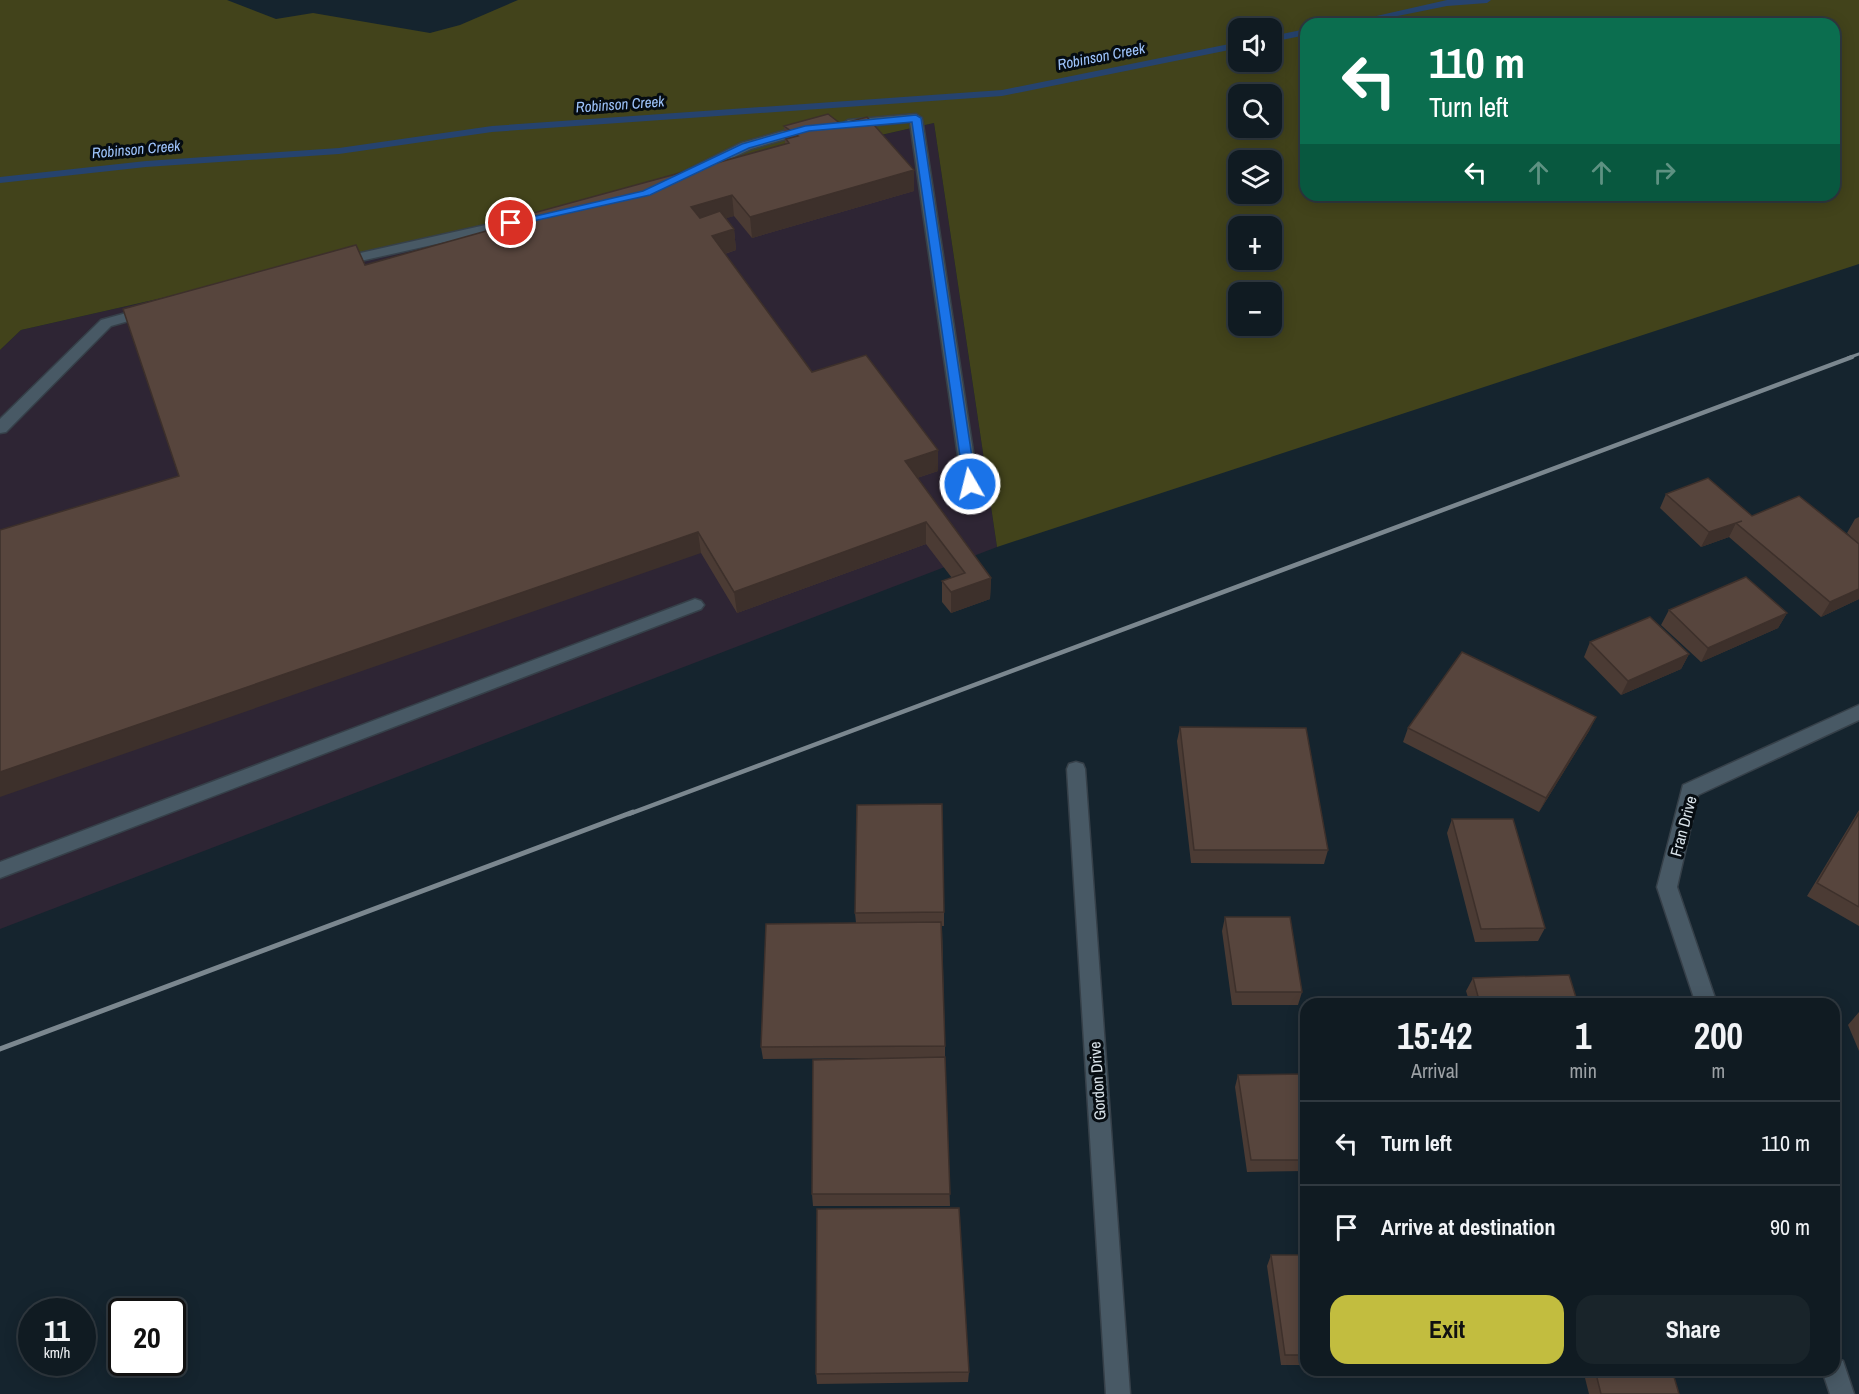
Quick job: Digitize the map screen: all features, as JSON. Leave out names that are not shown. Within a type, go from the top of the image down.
[{"type":"street","points":[[666,184],[746,146],[824,126],[916,118],[970,484]]},
{"type":"street","points":[[320,266],[530,219]]},
{"type":"street","points":[[0,428],[106,322],[163,308]]},
{"type":"street","points":[[0,870],[695,605]]},
{"type":"street","name":"Fran Drive","points":[[1705,998],[1667,887],[1690,790],[1859,712]]},
{"type":"street","name":"Gordon Drive","points":[[1076,769],[1118,1394]]},
{"type":"street","points":[[1836,1376],[1842,1394]]},
{"type":"shaded area","points":[[0,0],[227,0],[276,19],[313,13],[430,33],[460,25],[518,0],[1859,0],[1859,264],[997,547],[934,123],[21,330],[0,350]]},
{"type":"shaded area","points":[[934,123],[997,547],[0,929],[0,350],[21,330]]},
{"type":"building","points":[[828,114],[841,124],[867,117],[914,170],[750,217],[732,195],[691,207],[700,218],[720,211],[734,229],[712,236],[812,372],[866,355],[938,450],[905,461],[991,578],[951,592],[942,581],[965,573],[926,522],[734,592],[698,532],[0,772],[0,530],[179,476],[123,309],[356,245],[365,265],[504,226],[497,223],[789,143],[786,139],[798,136],[784,126]]},
{"type":"building","points":[[1708,478],[1752,516],[1799,496],[1859,544],[1859,589],[1830,602],[1736,523],[1709,532],[1666,494]]},
{"type":"building","points":[[1746,577],[1787,613],[1708,648],[1669,610]]},
{"type":"building","points":[[1650,617],[1689,654],[1628,681],[1590,642]]},
{"type":"building","points":[[1462,652],[1596,717],[1546,798],[1408,728]]},
{"type":"building","points":[[1180,727],[1306,728],[1328,850],[1194,850]]},
{"type":"building","points":[[942,804],[944,912],[855,913],[857,805]]},
{"type":"building","points":[[1859,813],[1859,907],[1817,883]]},
{"type":"building","points":[[1452,819],[1513,819],[1545,928],[1481,929]]},
{"type":"building","points":[[1225,917],[1290,917],[1302,992],[1236,992]]},
{"type":"building","points":[[941,922],[945,1046],[761,1047],[766,924]]},
{"type":"building","points":[[1569,975],[1576,998],[1478,998],[1473,978]]},
{"type":"building","points":[[945,1057],[950,1194],[812,1194],[813,1060]]},
{"type":"building","points":[[1300,1074],[1300,1160],[1251,1160],[1238,1075]]},
{"type":"building","points":[[959,1208],[969,1372],[816,1374],[817,1209]]},
{"type":"building","points":[[1271,1255],[1300,1255],[1300,1355],[1285,1355]]},
{"type":"building","points":[[1596,1376],[1674,1376],[1679,1394],[1601,1394]]},
{"type":"waterway","name":"Robinson Creek","points":[[1374,18],[1447,3],[1487,0]]},
{"type":"waterway","name":"Robinson Creek","points":[[1282,37],[1300,33]]},
{"type":"waterway","name":"Robinson Creek","points":[[0,180],[146,164],[339,151],[492,129],[1002,93],[1228,47]]},
{"type":"railway","points":[[1848,358],[1859,354]]},
{"type":"railway","points":[[629,814],[1852,357]]},
{"type":"railway","points":[[0,1049],[633,812]]},
{"type":"route","points":[[511,223],[646,193],[746,146],[808,128],[916,118],[970,484]]}]
